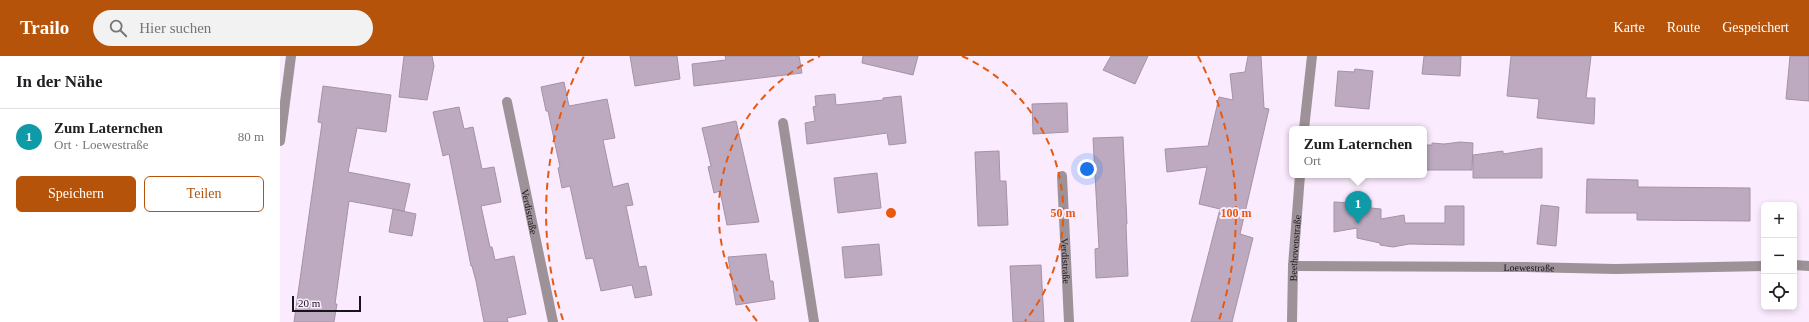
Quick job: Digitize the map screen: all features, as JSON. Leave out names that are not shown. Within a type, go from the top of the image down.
[{"type":"street","points":[[280,141],[291,56]]},
{"type":"street","points":[[1304,126],[1312,56]]},
{"type":"street","name":"Verdistraße","points":[[507,102],[553,322]]},
{"type":"street","points":[[783,123],[814,322]]},
{"type":"street","name":"Verdistraße","points":[[1062,176],[1069,322]]},
{"type":"street","name":"Beethovenstraße","points":[[1292,322],[1293,266],[1300,178]]},
{"type":"street","points":[[1797,265],[1809,266]]},
{"type":"street","name":"Loewestraße","points":[[1293,266],[1615,269],[1761,266]]},
{"type":"building","points":[[404,56],[432,56],[434,66],[427,100],[399,97]]},
{"type":"building","points":[[630,56],[677,56],[680,79],[635,86]]},
{"type":"building","points":[[725,56],[799,56],[802,73],[694,86],[692,64],[726,60]]},
{"type":"building","points":[[863,56],[918,56],[913,75],[862,63]]},
{"type":"building","points":[[1111,56],[1148,56],[1135,84],[1103,70]]},
{"type":"building","points":[[1248,56],[1261,56],[1264,108],[1269,109],[1240,234],[1253,238],[1232,322],[1191,322],[1220,209],[1199,204],[1207,167],[1167,172],[1165,149],[1208,146],[1219,97],[1233,100],[1230,74],[1245,72]]},
{"type":"building","points":[[1424,56],[1461,56],[1460,76],[1422,74]]},
{"type":"building","points":[[1511,56],[1591,56],[1586,98],[1595,98],[1594,124],[1537,118],[1539,99],[1507,96]]},
{"type":"building","points":[[1790,56],[1809,56],[1809,101],[1786,99]]},
{"type":"building","points":[[1355,69],[1373,71],[1369,109],[1335,106],[1338,71],[1354,72]]},
{"type":"building","points":[[564,82],[569,106],[607,99],[615,138],[603,140],[613,187],[628,183],[633,205],[626,206],[639,267],[646,266],[652,295],[635,298],[632,285],[601,291],[593,258],[586,259],[570,186],[562,188],[558,168],[560,167],[548,111],[546,111],[541,87]]},
{"type":"building","points":[[323,86],[391,95],[386,132],[357,128],[348,172],[410,184],[404,211],[349,201],[335,304],[337,304],[334,322],[294,322],[322,123],[318,122]]},
{"type":"building","points":[[835,94],[836,105],[883,100],[883,98],[901,96],[906,143],[889,145],[887,133],[807,144],[805,123],[815,121],[813,107],[816,106],[815,96]]},
{"type":"building","points":[[1067,103],[1068,132],[1033,134],[1032,104]]},
{"type":"building","points":[[459,107],[464,129],[473,127],[482,169],[494,167],[501,202],[481,206],[490,247],[492,247],[495,260],[514,256],[526,314],[507,318],[508,322],[484,322],[476,281],[471,266],[449,154],[443,156],[433,112]]},
{"type":"building","points":[[736,121],[759,222],[727,225],[720,191],[714,193],[708,167],[711,166],[702,128]]},
{"type":"building","points":[[1123,137],[1128,276],[1096,278],[1095,249],[1099,248],[1093,138]]},
{"type":"building","points":[[1460,142],[1473,143],[1472,170],[1427,170],[1427,145],[1432,145],[1432,143],[1444,144]]},
{"type":"building","points":[[1542,148],[1542,178],[1473,178],[1473,155],[1503,151],[1503,154]]},
{"type":"building","points":[[999,151],[1000,181],[1006,181],[1008,225],[978,226],[975,152]]},
{"type":"building","points":[[877,173],[881,208],[838,213],[834,178]]},
{"type":"building","points":[[1587,179],[1638,180],[1638,187],[1750,188],[1750,221],[1637,220],[1637,213],[1586,213]]},
{"type":"building","points":[[1371,200],[1371,208],[1381,209],[1381,219],[1404,215],[1405,223],[1445,223],[1445,206],[1464,206],[1464,245],[1409,244],[1393,247],[1380,245],[1380,243],[1357,238],[1357,228],[1334,232],[1334,202],[1352,203]]},
{"type":"building","points":[[1541,205],[1559,207],[1556,246],[1537,244]]},
{"type":"building","points":[[393,209],[416,214],[412,236],[389,232]]},
{"type":"building","points":[[879,244],[882,275],[845,278],[842,247]]},
{"type":"building","points":[[766,254],[770,281],[773,281],[775,299],[736,305],[728,257]]},
{"type":"building","points":[[1041,265],[1044,322],[1013,322],[1010,266]]},
{"type":"place","name":"Zum Laternchen","points":[[1358,224]]}]
